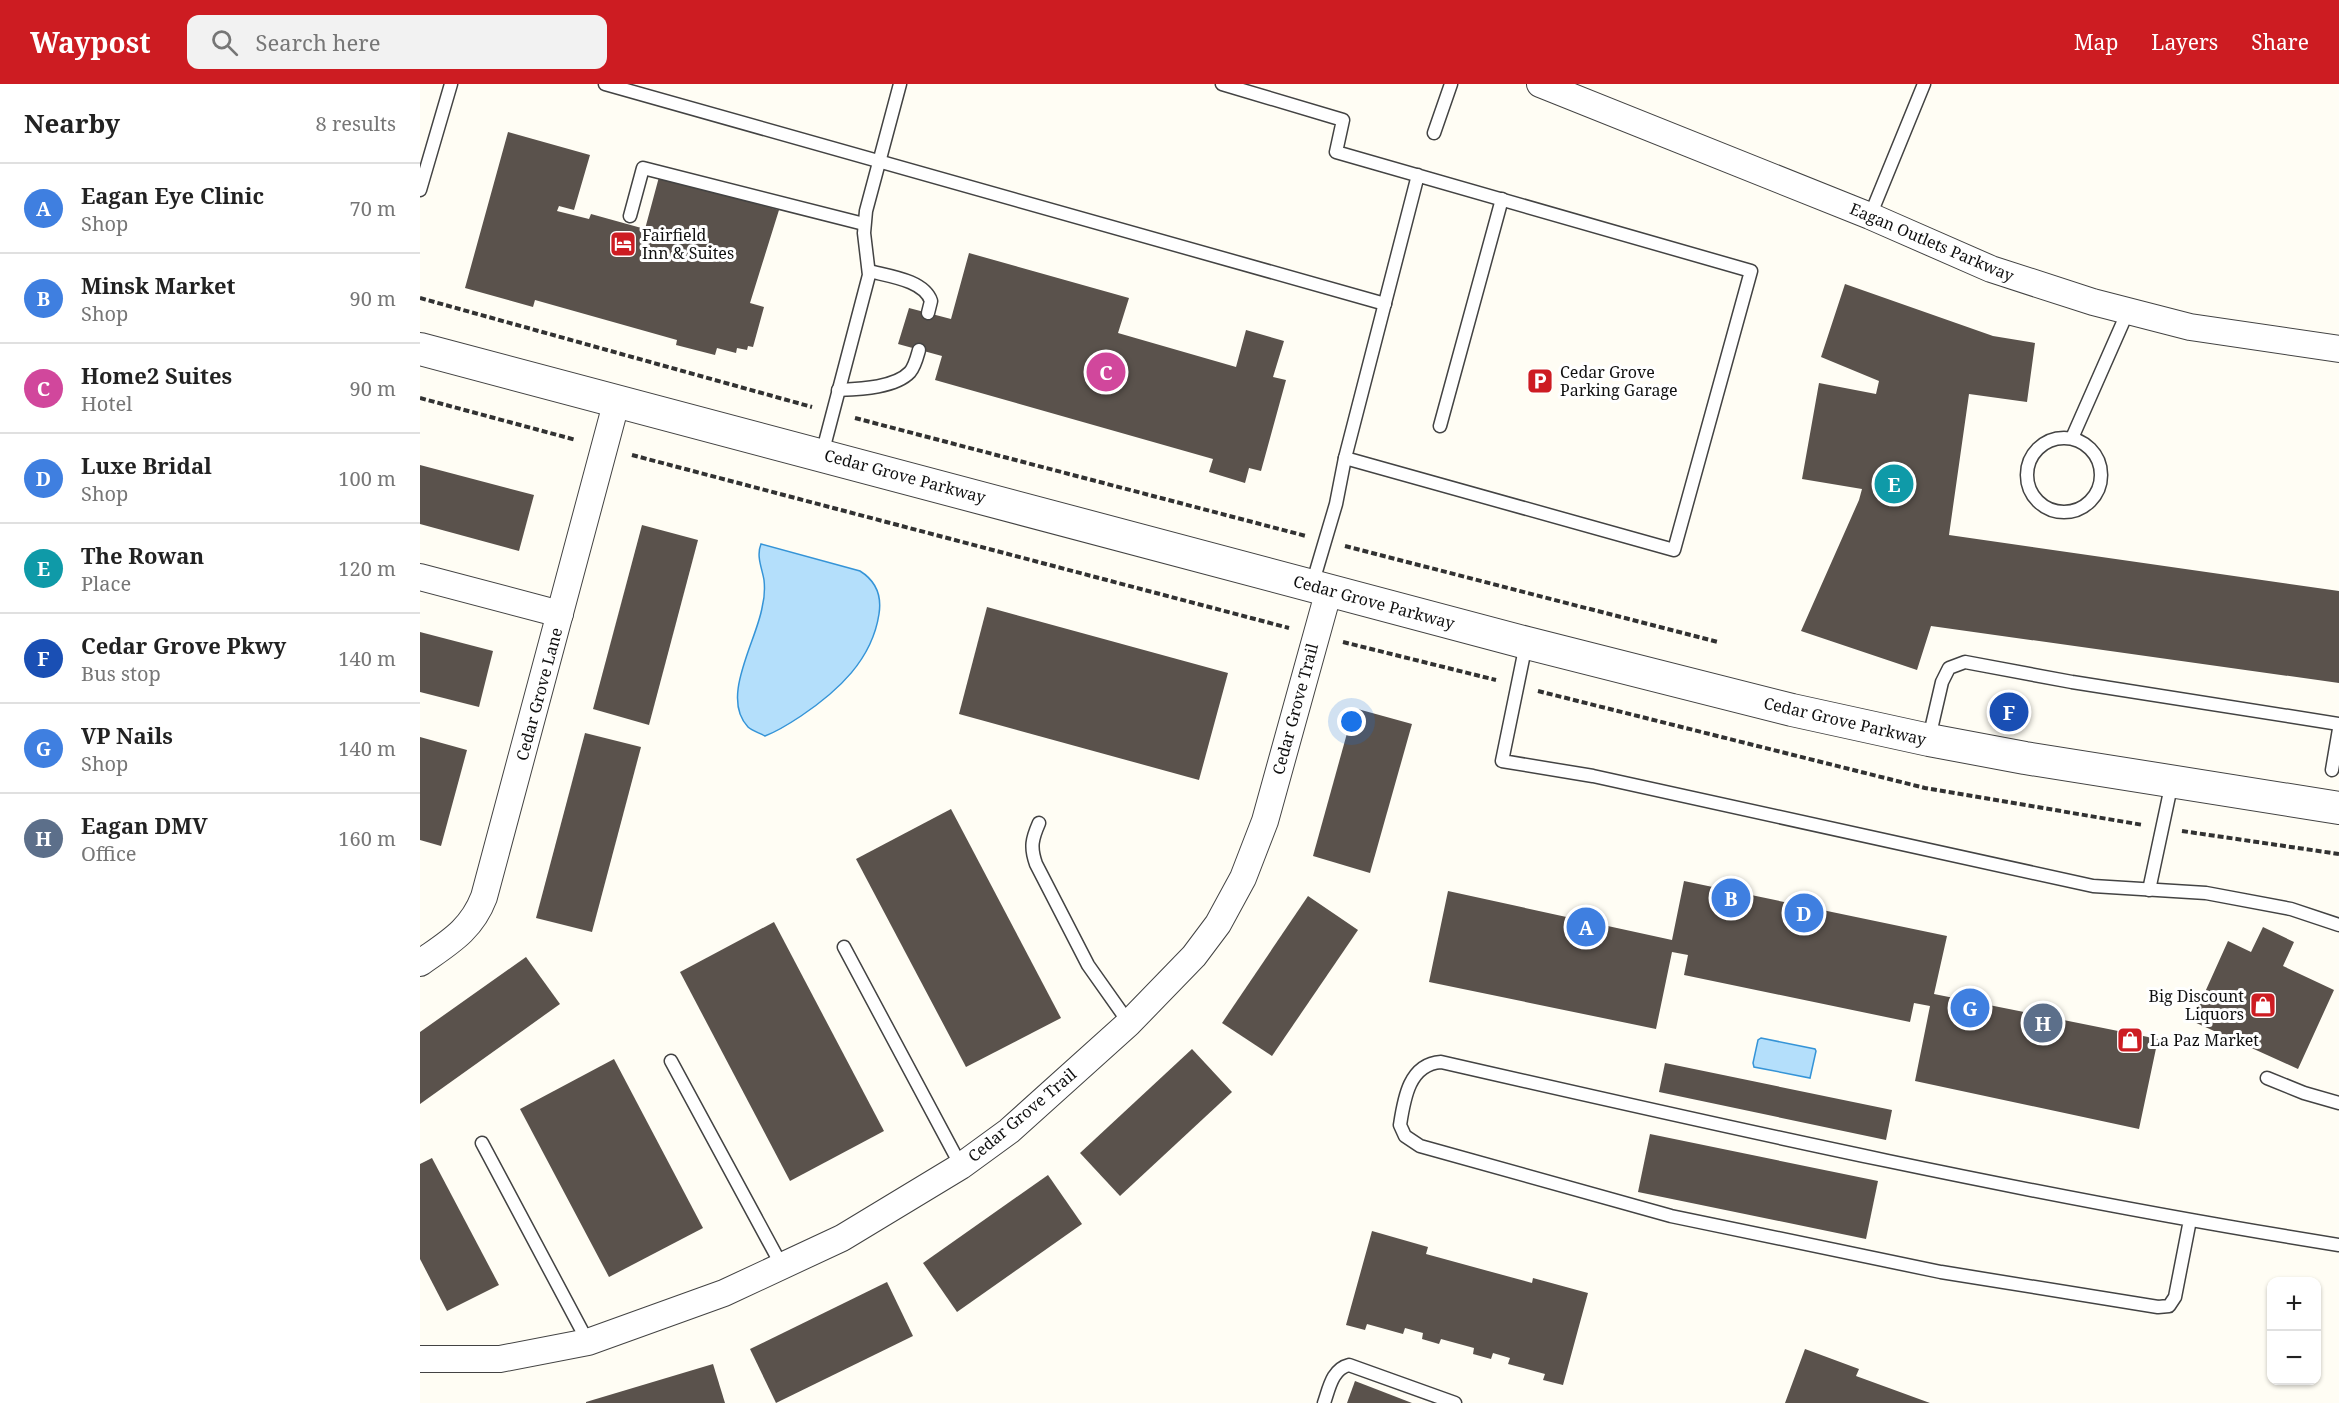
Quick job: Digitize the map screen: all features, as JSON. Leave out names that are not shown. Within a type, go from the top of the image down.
[{"type":"street","name":"Eagan Outlets Parkway","points":[[1540,84],[1870,216],[1991,269],[2093,302],[2190,327],[2339,349]]},
{"type":"street","name":"Cedar Grove Parkway","points":[[420,349],[1527,643],[1752,700],[1929,740],[2025,758],[2339,807]]},
{"type":"street","name":"Cedar Grove Lane","points":[[420,963],[469,926],[484,897],[617,400]]},
{"type":"street","points":[[420,577],[560,614]]},
{"type":"street","name":"Cedar Grove Trail","points":[[420,1359],[440,1361],[500,1359],[588,1342],[724,1293],[783,1268],[852,1232],[961,1166],[1009,1131],[1129,1023],[1194,956],[1218,924],[1243,878],[1264,821],[1293,723],[1315,635],[1320,588]]},
{"type":"lane","points":[[420,190],[450,84]]},
{"type":"lane","points":[[605,84],[1385,304]]},
{"type":"lane","points":[[822,454],[869,271],[864,224],[866,210],[900,84]]},
{"type":"lane","points":[[1222,84],[1343,120],[1336,152],[1751,271],[1674,550],[1345,458]]},
{"type":"lane","points":[[1434,133],[1451,84]]},
{"type":"lane","points":[[1870,216],[1923,84]]},
{"type":"lane","points":[[630,216],[643,168],[864,224]]},
{"type":"lane","points":[[1320,588],[1325,541],[1418,175]]},
{"type":"lane","points":[[1440,426],[1502,199]]},
{"type":"lane","points":[[869,271],[909,283],[926,292],[931,301],[928,313]]},
{"type":"lane","points":[[2073,438],[2128,311]]},
{"type":"lane","points":[[838,390],[866,389],[902,378],[913,368],[919,350]]},
{"type":"lane","points":[[2073,438],[2093,451],[2102,474],[2095,497],[2075,511],[2063,513],[2051,510],[2032,494],[2028,483],[2028,470],[2031,459],[2038,449],[2048,442],[2073,438]]},
{"type":"lane","points":[[1527,643],[1502,761],[1593,776],[2108,889],[2198,892],[2271,904],[2339,925]]},
{"type":"lane","points":[[1929,740],[1942,682],[1950,668],[1965,662],[2072,682],[2339,724]]},
{"type":"lane","points":[[2332,770],[2339,729]]},
{"type":"lane","points":[[2149,890],[2172,781]]},
{"type":"lane","points":[[1039,823],[1032,838],[1031,850],[1036,864],[1088,965],[1129,1023]]},
{"type":"lane","points":[[844,947],[961,1166]]},
{"type":"lane","points":[[671,1061],[783,1268]]},
{"type":"lane","points":[[2190,1220],[2175,1298],[2169,1306],[2158,1307],[1941,1272],[1671,1216],[1420,1146],[1405,1136],[1400,1125],[1414,1076],[1424,1066],[1440,1062],[1785,1139],[2190,1220],[2339,1245]]},
{"type":"lane","points":[[2267,1078],[2304,1093],[2339,1102]]},
{"type":"lane","points":[[482,1143],[588,1342]]},
{"type":"lane","points":[[1324,1403],[1335,1374],[1342,1367],[1349,1365],[1455,1403]]},
{"type":"path","points":[[420,298],[832,412],[1718,642]]},
{"type":"path","points":[[420,398],[1315,635],[1914,785],[2162,828],[2339,854]]},
{"type":"water","points":[[761,544],[860,571],[874,584],[880,601],[875,631],[869,646],[851,673],[815,706],[788,725],[765,736],[748,727],[740,715],[738,701],[742,669],[759,622],[763,602],[764,580],[759,558]]},
{"type":"water","points":[[1761,1038],[1815,1049],[1810,1078],[1754,1067],[1758,1040]]},
{"type":"building","name":"Fairfield Inn & Suites","points":[[508,132],[590,155],[574,210],[559,206],[557,211],[589,219],[591,214],[645,229],[659,177],[779,210],[750,303],[764,307],[753,347],[748,346],[747,350],[737,348],[736,353],[717,348],[715,355],[676,345],[677,340],[535,300],[533,307],[465,288]]},
{"type":"building","points":[[969,253],[1129,298],[1118,333],[1236,367],[1246,330],[1284,341],[1273,377],[1286,380],[1261,471],[1249,468],[1245,483],[1209,472],[1213,459],[935,380],[942,356],[898,344],[909,308],[951,319]]},
{"type":"building","points":[[1845,284],[1993,336],[2035,343],[2027,402],[1969,394],[1949,535],[2339,591],[2339,683],[1931,626],[1917,670],[1801,631],[1862,489],[1802,479],[1819,383],[1876,394],[1879,381],[1821,357]]},
{"type":"building","points":[[420,465],[534,495],[519,551],[420,524]]},
{"type":"building","points":[[642,525],[698,540],[649,725],[593,709]]},
{"type":"building","points":[[987,607],[1228,673],[1199,780],[959,714]]},
{"type":"building","points":[[420,632],[493,651],[479,707],[420,692]]},
{"type":"building","points":[[1354,708],[1412,724],[1370,873],[1313,856]]},
{"type":"building","points":[[585,733],[641,747],[592,932],[536,918]]},
{"type":"building","points":[[420,737],[467,750],[441,846],[420,840]]},
{"type":"building","points":[[951,809],[1061,1018],[966,1067],[856,859]]},
{"type":"building","points":[[1684,881],[1947,936],[1934,994],[2158,1039],[2139,1129],[1915,1081],[1930,1006],[1914,1003],[1910,1022],[1684,975],[1688,955],[1672,952],[1656,1029],[1429,982],[1448,891],[1672,940]]},
{"type":"building","points":[[1308,896],[1358,930],[1272,1056],[1222,1023]]},
{"type":"building","points":[[774,922],[884,1131],[790,1181],[680,972]]},
{"type":"building","name":"Big Discount Liquors","points":[[2263,927],[2294,942],[2283,966],[2334,990],[2298,1069],[2192,1021],[2228,941],[2251,952]]},
{"type":"building","points":[[526,957],[560,1004],[420,1104],[420,1032]]},
{"type":"building","points":[[1192,1049],[1232,1092],[1120,1196],[1080,1153]]},
{"type":"building","points":[[614,1059],[703,1228],[609,1277],[520,1109]]},
{"type":"building","points":[[1665,1063],[1892,1110],[1886,1140],[1659,1092]]},
{"type":"building","points":[[1650,1134],[1878,1181],[1866,1239],[1638,1192]]},
{"type":"building","points":[[432,1158],[499,1285],[447,1311],[420,1259],[420,1164]]},
{"type":"building","points":[[1048,1175],[1082,1224],[957,1312],[923,1263]]},
{"type":"building","points":[[1372,1231],[1428,1247],[1426,1254],[1532,1283],[1533,1278],[1588,1293],[1563,1385],[1543,1380],[1545,1374],[1508,1364],[1510,1358],[1493,1353],[1491,1359],[1473,1354],[1474,1348],[1441,1339],[1439,1344],[1422,1339],[1423,1333],[1405,1328],[1403,1334],[1367,1324],[1365,1330],[1346,1325]]},
{"type":"building","points":[[887,1282],[913,1336],[776,1403],[750,1349]]},
{"type":"building","points":[[1805,1349],[1859,1369],[1856,1376],[1930,1403],[1785,1403]]},
{"type":"building","points":[[713,1364],[725,1403],[586,1403],[586,1402]]},
{"type":"building","points":[[1355,1381],[1412,1403],[1347,1403]]},
{"type":"place","name":"Fairfield Inn & Suites","points":[[623,244]]},
{"type":"place","name":"Home2 Suites","points":[[1106,372]]},
{"type":"place","name":"Cedar Grove Parking Garage","points":[[1540,381]]},
{"type":"place","name":"The Rowan","points":[[1894,484]]},
{"type":"place","name":"Cedar Grove Pkwy","points":[[2009,712]]},
{"type":"place","name":"Minsk Market","points":[[1731,898]]},
{"type":"place","name":"Luxe Bridal","points":[[1804,913]]},
{"type":"place","name":"Eagan Eye Clinic","points":[[1586,927]]},
{"type":"place","name":"Big Discount Liquors","points":[[2263,1005]]},
{"type":"place","name":"VP Nails","points":[[1970,1008]]},
{"type":"place","name":"Eagan DMV","points":[[2043,1023]]},
{"type":"place","name":"La Paz Market","points":[[2130,1040]]}]
